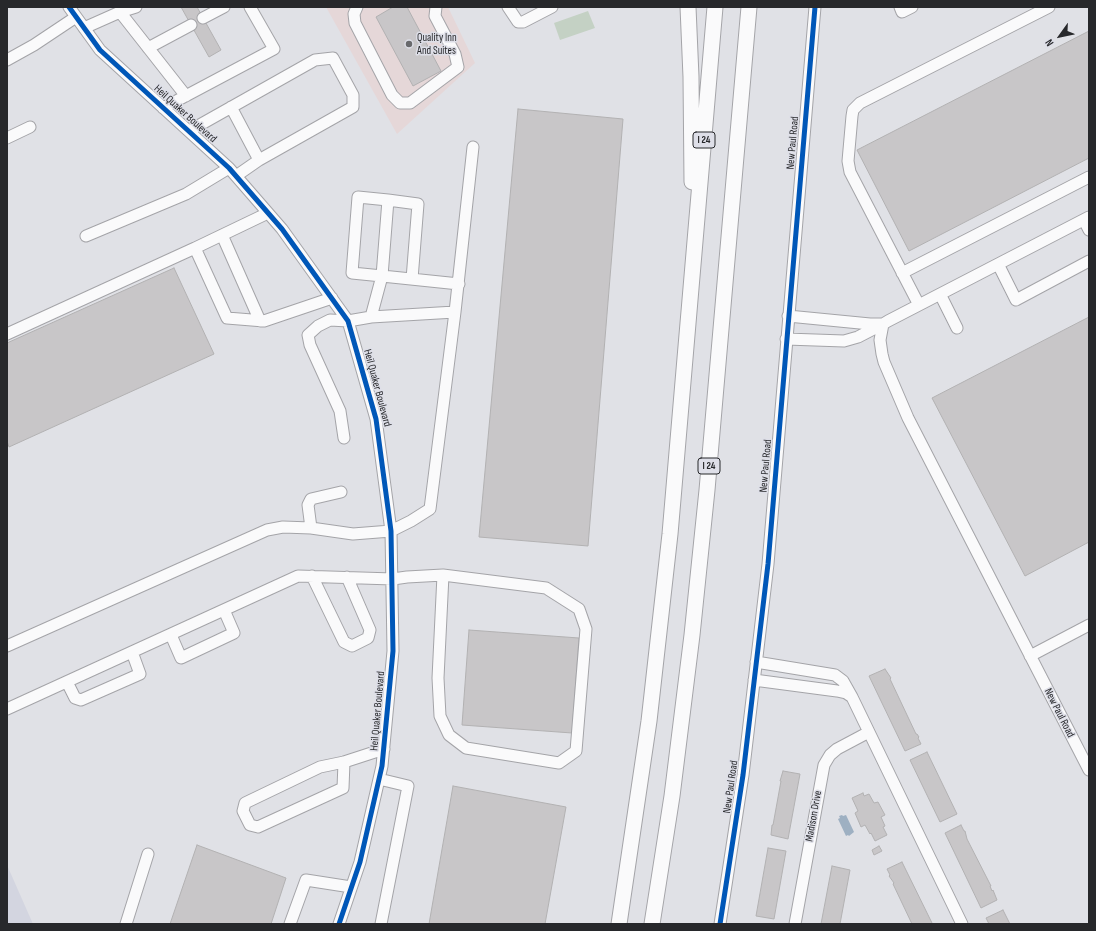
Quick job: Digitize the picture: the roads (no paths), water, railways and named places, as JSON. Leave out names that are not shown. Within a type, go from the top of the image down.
[{"type":"highway","points":[[688,7],[691,77],[692,273]]},
{"type":"highway","name":"I 24","points":[[619,924],[648,721],[670,534],[715,7]]},
{"type":"highway","name":"I 24","points":[[652,924],[672,796],[692,635],[707,490],[749,7]]},
{"type":"street","name":"Heil Quaker Boulevard","points":[[69,7],[100,50],[232,172],[282,229],[348,321],[376,419],[391,531],[393,651],[382,766],[360,862],[339,924]]},
{"type":"street","points":[[84,28],[120,12],[136,7]]},
{"type":"street","points":[[203,18],[224,7]]},
{"type":"street","points":[[163,108],[274,49],[250,7]]},
{"type":"street","points":[[357,7],[354,14],[355,23],[392,95],[400,103],[410,103],[458,67],[455,54],[435,16],[436,7]]},
{"type":"street","points":[[508,7],[518,22],[523,22],[552,7]]},
{"type":"street","name":"New Paul Road","points":[[720,924],[743,775],[768,564],[815,7]]},
{"type":"street","points":[[900,7],[902,12],[912,7]]},
{"type":"street","points":[[919,305],[853,178],[849,167],[853,110],[860,103],[1049,7]]},
{"type":"street","points":[[120,12],[186,96]]},
{"type":"street","points":[[7,60],[34,45],[76,17]]},
{"type":"street","points":[[148,48],[191,25]]},
{"type":"street","points":[[86,236],[186,194],[260,160],[353,107],[353,95],[333,58],[315,60],[189,131]]},
{"type":"street","points":[[231,107],[260,160]]},
{"type":"street","points":[[7,138],[30,127]]},
{"type":"street","points":[[7,646],[267,530],[283,527],[311,528],[353,534],[391,531],[430,509],[459,284],[474,147]]},
{"type":"street","points":[[902,273],[1089,177]]},
{"type":"street","points":[[412,279],[418,204],[358,197],[352,273],[459,284]]},
{"type":"street","points":[[371,317],[382,276],[388,200]]},
{"type":"street","points":[[7,334],[268,213]]},
{"type":"street","points":[[786,339],[844,341],[858,337],[1086,218],[1089,230]]},
{"type":"street","points":[[222,235],[260,321]]},
{"type":"street","points":[[195,248],[227,318],[264,322],[332,298]]},
{"type":"street","points":[[998,264],[1016,300],[1089,261]]},
{"type":"street","points":[[940,294],[957,328]]},
{"type":"street","points":[[344,438],[340,411],[310,346],[308,335],[318,326],[330,320],[348,321],[371,317],[455,312]]},
{"type":"street","points":[[788,316],[884,324]]},
{"type":"street","name":"New Paul Road","points":[[884,324],[880,340],[882,354],[905,411],[1089,770]]},
{"type":"street","points":[[311,528],[308,505],[311,499],[340,492]]},
{"type":"street","points":[[7,709],[298,576],[392,579],[443,576],[546,588],[579,609],[586,629],[576,751],[559,763],[466,748],[449,735],[440,716],[438,678],[443,576]]},
{"type":"street","points":[[312,576],[344,642],[352,646],[368,638],[370,630],[347,577]]},
{"type":"street","points":[[170,635],[182,658],[234,633],[224,610]]},
{"type":"street","points":[[1030,656],[1089,625]]},
{"type":"street","points":[[67,682],[75,698],[81,700],[140,674],[132,652]]},
{"type":"street","points":[[756,662],[835,675],[843,681],[962,924]]},
{"type":"street","points":[[799,685],[801,669]]},
{"type":"street","points":[[754,680],[837,690],[852,697]]},
{"type":"street","name":"Madison Drive","points":[[795,924],[824,764],[830,755],[837,749],[869,732]]},
{"type":"street","points":[[344,762],[343,788],[258,827],[250,825],[243,811],[244,803],[320,767],[344,762],[384,749]]},
{"type":"street","points":[[379,779],[408,786],[381,924]]},
{"type":"street","points":[[126,924],[148,854]]},
{"type":"street","points":[[290,924],[306,880],[351,887]]},
{"type":"water","points":[[846,815],[854,832],[849,836],[846,836],[838,819],[840,818],[839,816]]},
{"type":"place","name":"Quality Inn And Suites","points":[[409,44]]}]
